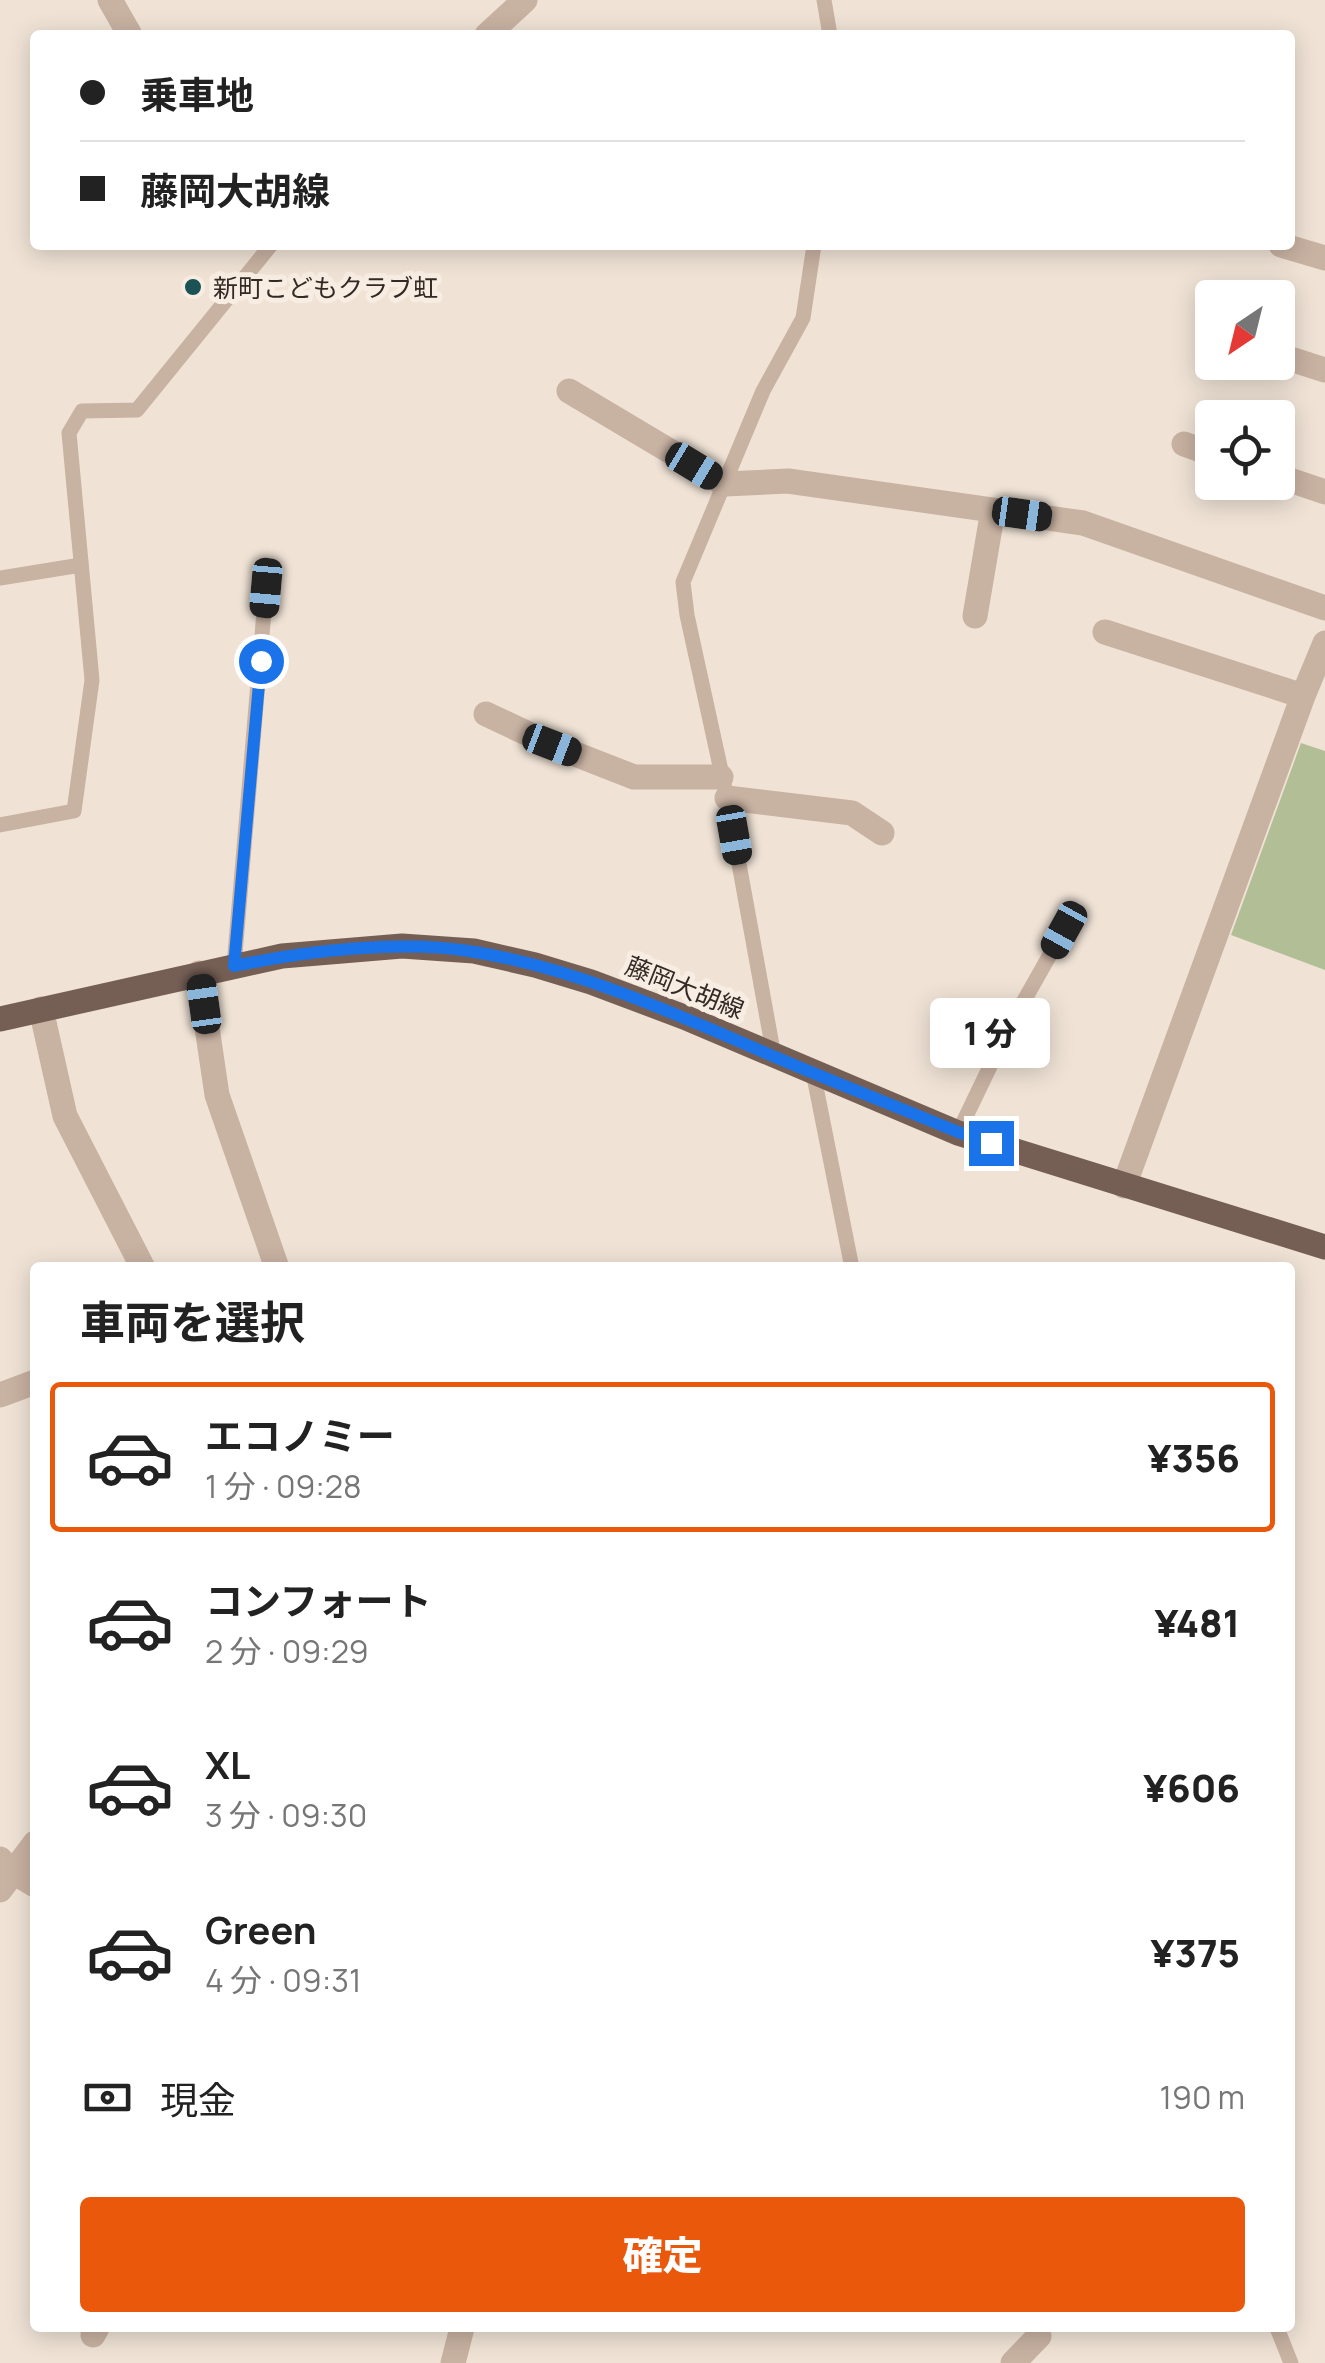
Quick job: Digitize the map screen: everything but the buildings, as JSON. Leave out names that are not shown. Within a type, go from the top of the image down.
[{"type":"main road","name":"藤岡大胡線","points":[[0,1018],[282,956],[402,946],[474,951],[591,982],[958,1132],[1325,1248]]},
{"type":"street","points":[[110,0],[127,30]]},
{"type":"street","points":[[492,30],[525,0]]},
{"type":"street","points":[[1295,249],[1325,258]]},
{"type":"street","points":[[1295,360],[1325,370]]},
{"type":"street","points":[[569,392],[725,484],[788,481],[1083,523],[1325,608]]},
{"type":"street","points":[[1184,444],[1195,448]]},
{"type":"street","points":[[1295,482],[1325,492]]},
{"type":"street","points":[[975,616],[992,510]]},
{"type":"street","points":[[1105,632],[1303,696]]},
{"type":"street","points":[[1124,1186],[1325,643]]},
{"type":"street","points":[[486,714],[634,777],[724,787],[852,812],[882,833]]},
{"type":"street","points":[[199,973],[217,1095],[276,1262]]},
{"type":"street","points":[[41,1009],[65,1116],[141,1262]]},
{"type":"street","points":[[0,1395],[30,1384]]},
{"type":"street","points":[[12,1876],[30,1850]]},
{"type":"street","points":[[453,2363],[461,2332]]},
{"type":"street","points":[[1013,2363],[1039,2336]]},
{"type":"lane","points":[[824,0],[829,30]]},
{"type":"lane","points":[[0,825],[74,811],[92,680],[70,433],[82,411],[137,410],[267,250]]},
{"type":"lane","points":[[774,1056],[683,582],[763,392],[803,318],[813,250]]},
{"type":"lane","points":[[0,578],[81,565]]},
{"type":"lane","points":[[234,966],[266,588]]},
{"type":"lane","points":[[958,1132],[1008,1029],[1064,930]]},
{"type":"lane","points":[[813,1072],[851,1262]]},
{"type":"lane","points":[[1279,2332],[1291,2363]]},
{"type":"green space","points":[[1301,743],[1325,751],[1325,970],[1231,935]]},
{"type":"place","name":"新町こどもクラブ虹","points":[[193,287]]},
{"type":"route","points":[[261,661],[234,966],[282,956],[402,946],[474,951],[591,982],[991,1143]]}]
